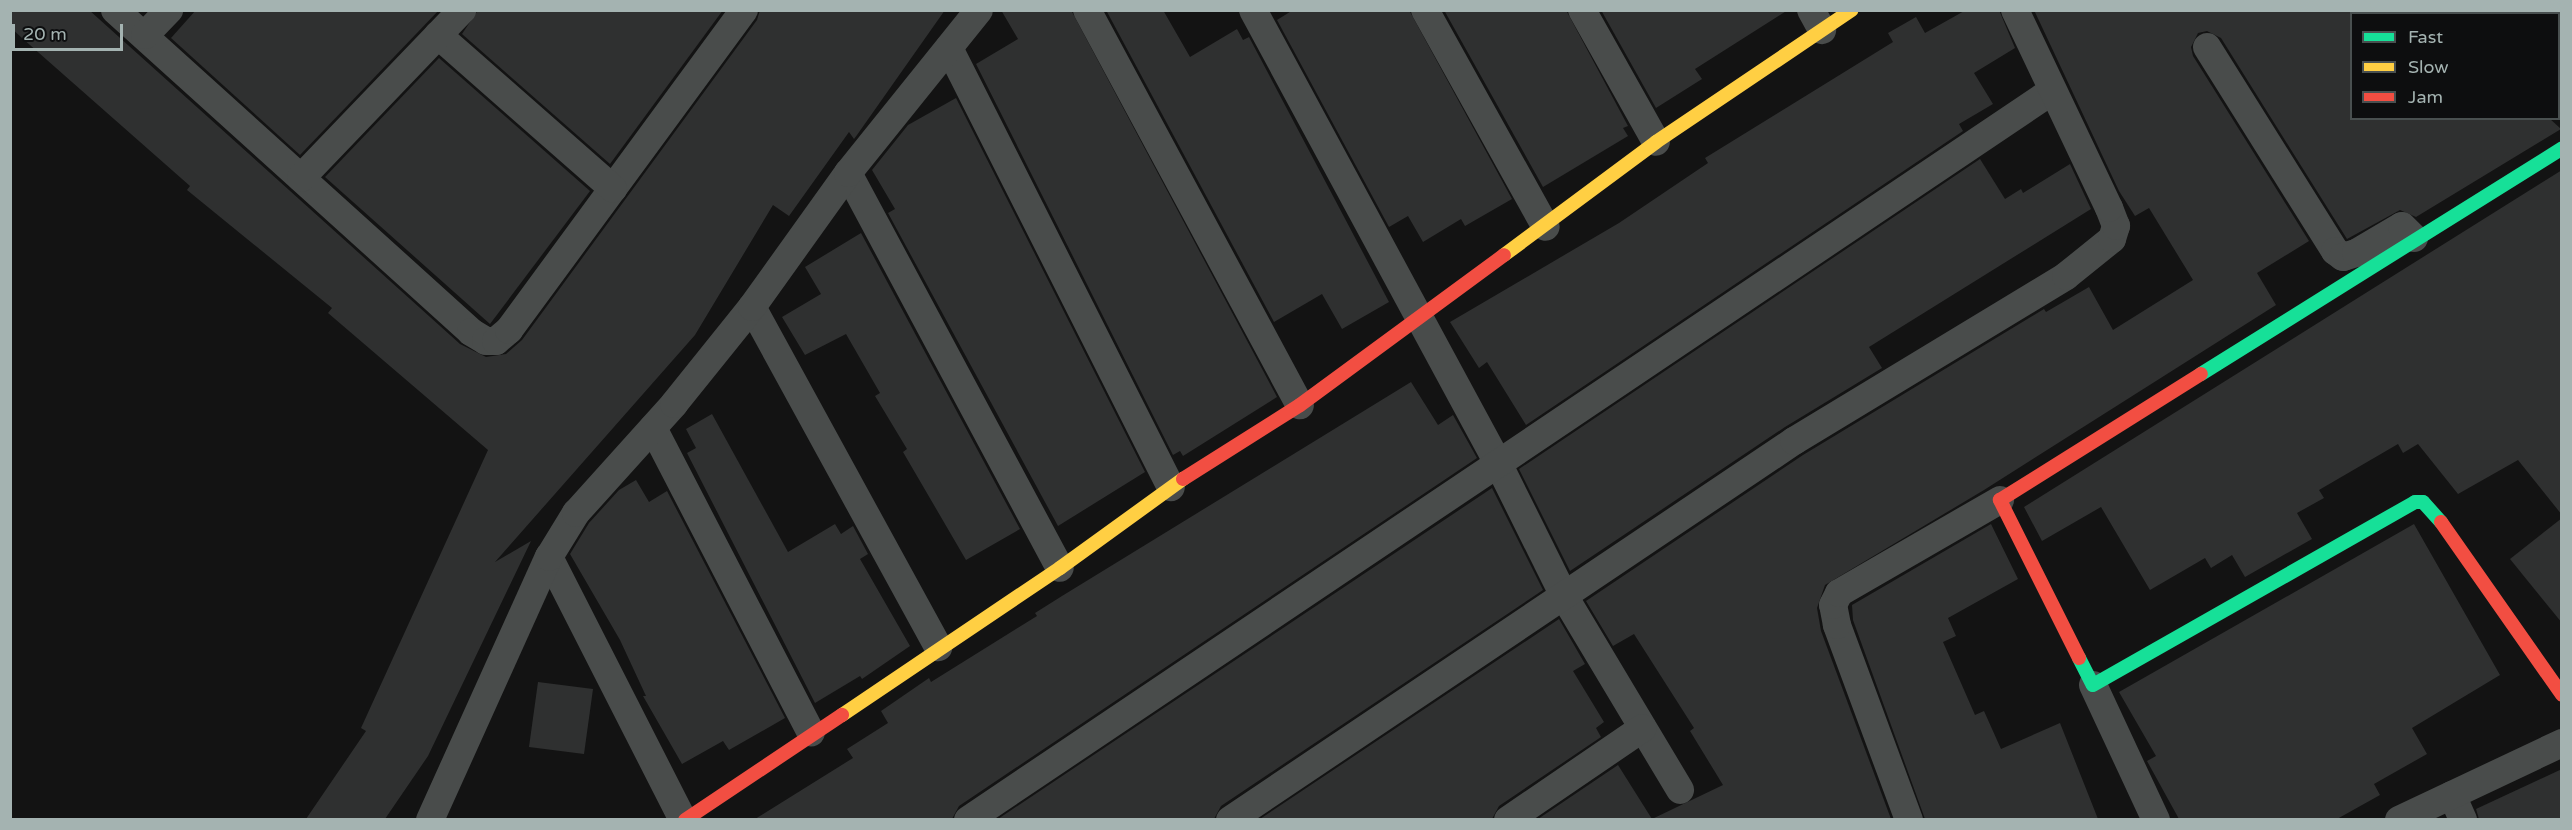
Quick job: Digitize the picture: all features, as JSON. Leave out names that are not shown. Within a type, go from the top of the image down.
[{"type":"street","points":[[115,10],[486,341],[496,341],[509,330],[744,10]]},
{"type":"street","points":[[145,35],[169,10]]},
{"type":"street","points":[[301,178],[462,10]]},
{"type":"street","points":[[430,819],[549,556],[576,513],[653,428],[752,307],[848,173],[979,10]]},
{"type":"street","points":[[1087,10],[1300,405]]},
{"type":"street","points":[[1253,10],[1499,465],[1564,596],[1680,790]]},
{"type":"street","points":[[1425,10],[1546,227]]},
{"type":"street","points":[[1582,10],[1656,142]]},
{"type":"street","points":[[549,556],[684,819],[938,647],[1060,568],[1171,486],[1300,405],[1546,227],[1816,20],[1852,10]]},
{"type":"street","points":[[1230,819],[1794,441],[2066,276],[2112,239],[2116,226],[2109,208],[2015,10]]},
{"type":"street","points":[[438,35],[613,189]]},
{"type":"street","points":[[2207,47],[2335,251],[2343,257],[2355,253],[2402,226],[2414,238]]},
{"type":"street","points":[[949,48],[1171,486]]},
{"type":"street","points":[[968,819],[1499,465],[2052,91]]},
{"type":"street","points":[[1909,819],[1837,625],[1833,605],[1839,593],[2000,500],[2414,238],[2562,148]]},
{"type":"street","points":[[848,173],[1060,568]]},
{"type":"street","points":[[752,307],[938,647]]},
{"type":"street","points":[[653,428],[811,733]]},
{"type":"street","points":[[2000,500],[2093,685],[2156,819]]},
{"type":"street","points":[[2093,685],[2415,502],[2423,502],[2433,511],[2562,695]]},
{"type":"street","points":[[1508,819],[1644,728]]},
{"type":"street","points":[[2399,819],[2457,807],[2562,743]]},
{"type":"building","points":[[10,10],[89,10],[460,344],[486,357],[506,354],[522,340],[757,20],[760,10],[945,10],[854,139],[849,132],[789,216],[773,205],[695,335],[495,562],[531,541],[428,756],[385,819],[306,819],[366,731],[361,728],[488,450],[328,313],[332,308],[187,190],[190,186],[10,27]]},
{"type":"building","points":[[196,10],[439,10],[300,155],[171,38]]},
{"type":"building","points":[[478,10],[723,10],[610,164],[462,34]]},
{"type":"building","points":[[1001,10],[1071,10],[1277,397],[1183,456],[1180,451],[1173,455],[976,64],[1018,39]]},
{"type":"building","points":[[1106,10],[1163,10],[1190,57],[1237,29],[1243,40],[1249,37],[1389,302],[1342,329],[1322,294],[1274,322]]},
{"type":"building","points":[[1293,10],[1409,10],[1512,199],[1465,226],[1461,219],[1423,242],[1408,216],[1389,227],[1277,20]]},
{"type":"building","points":[[1444,10],[1566,10],[1628,126],[1623,128],[1628,136],[1543,187]]},
{"type":"building","points":[[1601,10],[1788,10],[1695,69],[1702,79],[1656,108]]},
{"type":"building","points":[[1966,10],[1999,10],[2015,48],[1974,73],[1993,104],[1959,124],[1963,131],[1526,425],[1487,362],[1479,368],[1450,322],[1619,223],[1708,163],[1705,158],[1893,42],[1888,33],[1916,17],[1925,33]]},
{"type":"building","points":[[2034,10],[2352,10],[2350,12],[2350,120],[2551,120],[2561,129],[2416,217],[2400,210],[2347,239],[2221,38],[2207,31],[2198,33],[2191,47],[2193,56],[2309,241],[2257,273],[2276,305],[1984,490],[1825,585],[1817,608],[1821,631],[1891,819],[1652,819],[1723,785],[1690,731],[1694,728],[1634,634],[1613,646],[1586,601],[1803,455],[2044,309],[2046,312],[2089,287],[2113,330],[2193,280],[2149,208],[2135,216],[2119,191]]},
{"type":"building","points":[[439,58],[590,191],[490,324],[325,177]]},
{"type":"building","points":[[956,98],[1145,472],[1058,526],[888,213],[895,209],[872,170],[908,125]]},
{"type":"building","points":[[1980,159],[2005,199],[2021,189],[2023,193],[2070,164],[2091,209],[1869,347],[1882,368],[1785,427],[1570,571],[1519,469]]},
{"type":"building","points":[[2562,170],[2562,515],[2518,460],[2458,494],[2418,444],[2403,453],[2398,444],[2319,490],[2324,498],[2297,513],[2312,539],[2245,577],[2232,555],[2211,568],[2205,558],[2150,590],[2101,507],[2042,541],[2024,507]]},
{"type":"building","points":[[861,233],[1020,529],[966,560],[903,452],[907,449],[875,396],[880,393],[846,334],[805,355],[782,317],[821,294],[805,267]]},
{"type":"building","points":[[1411,382],[1438,425],[1453,415],[1477,458],[959,806],[952,819],[755,819],[853,758],[847,749],[888,723],[881,711],[929,678],[931,682],[1037,616],[1035,613],[1062,596]]},
{"type":"building","points":[[712,414],[788,552],[835,524],[841,534],[853,526],[868,554],[860,559],[910,646],[862,679],[860,676],[815,703],[687,453],[696,448],[686,429]]},
{"type":"building","points":[[636,480],[649,502],[667,491],[785,718],[729,750],[723,741],[682,764],[643,696],[646,696],[620,640],[570,554],[589,523],[619,490]]},
{"type":"building","points":[[1492,488],[1543,590],[1221,806],[1214,819],[998,819]]},
{"type":"building","points":[[2562,518],[2562,623],[2510,559]]},
{"type":"building","points":[[1991,524],[2018,579],[1948,618],[1956,636],[1943,642],[1975,715],[1984,711],[2001,749],[2060,723],[2098,819],[1925,819],[1853,620],[1852,605]]},
{"type":"building","points":[[2414,524],[2500,675],[2412,728],[2427,754],[2374,784],[2380,795],[2337,819],[2179,819],[2147,761],[2156,756],[2119,692]]},
{"type":"building","points":[[1559,619],[1585,664],[1573,671],[1604,722],[1596,728],[1601,737],[1499,806],[1492,819],[1260,819]]},
{"type":"building","points":[[538,682],[593,689],[584,754],[529,747]]},
{"type":"building","points":[[1618,765],[1652,819],[1538,819]]},
{"type":"building","points":[[2562,769],[2562,819],[2479,819],[2476,809]]},
{"type":"traffic: fast","points":[[2201,374],[2562,148]]},
{"type":"traffic: fast","points":[[2079,658],[2093,685],[2415,502],[2423,502],[2441,522]]},
{"type":"traffic: slow","points":[[1504,255],[1656,142],[1852,10]]},
{"type":"traffic: slow","points":[[842,715],[1060,568],[1183,479]]},
{"type":"traffic: jam","points":[[1183,479],[1300,405],[1504,255]]},
{"type":"traffic: jam","points":[[2079,658],[2000,500],[2201,374]]},
{"type":"traffic: jam","points":[[2441,522],[2562,695]]},
{"type":"traffic: jam","points":[[685,820],[842,715]]}]
